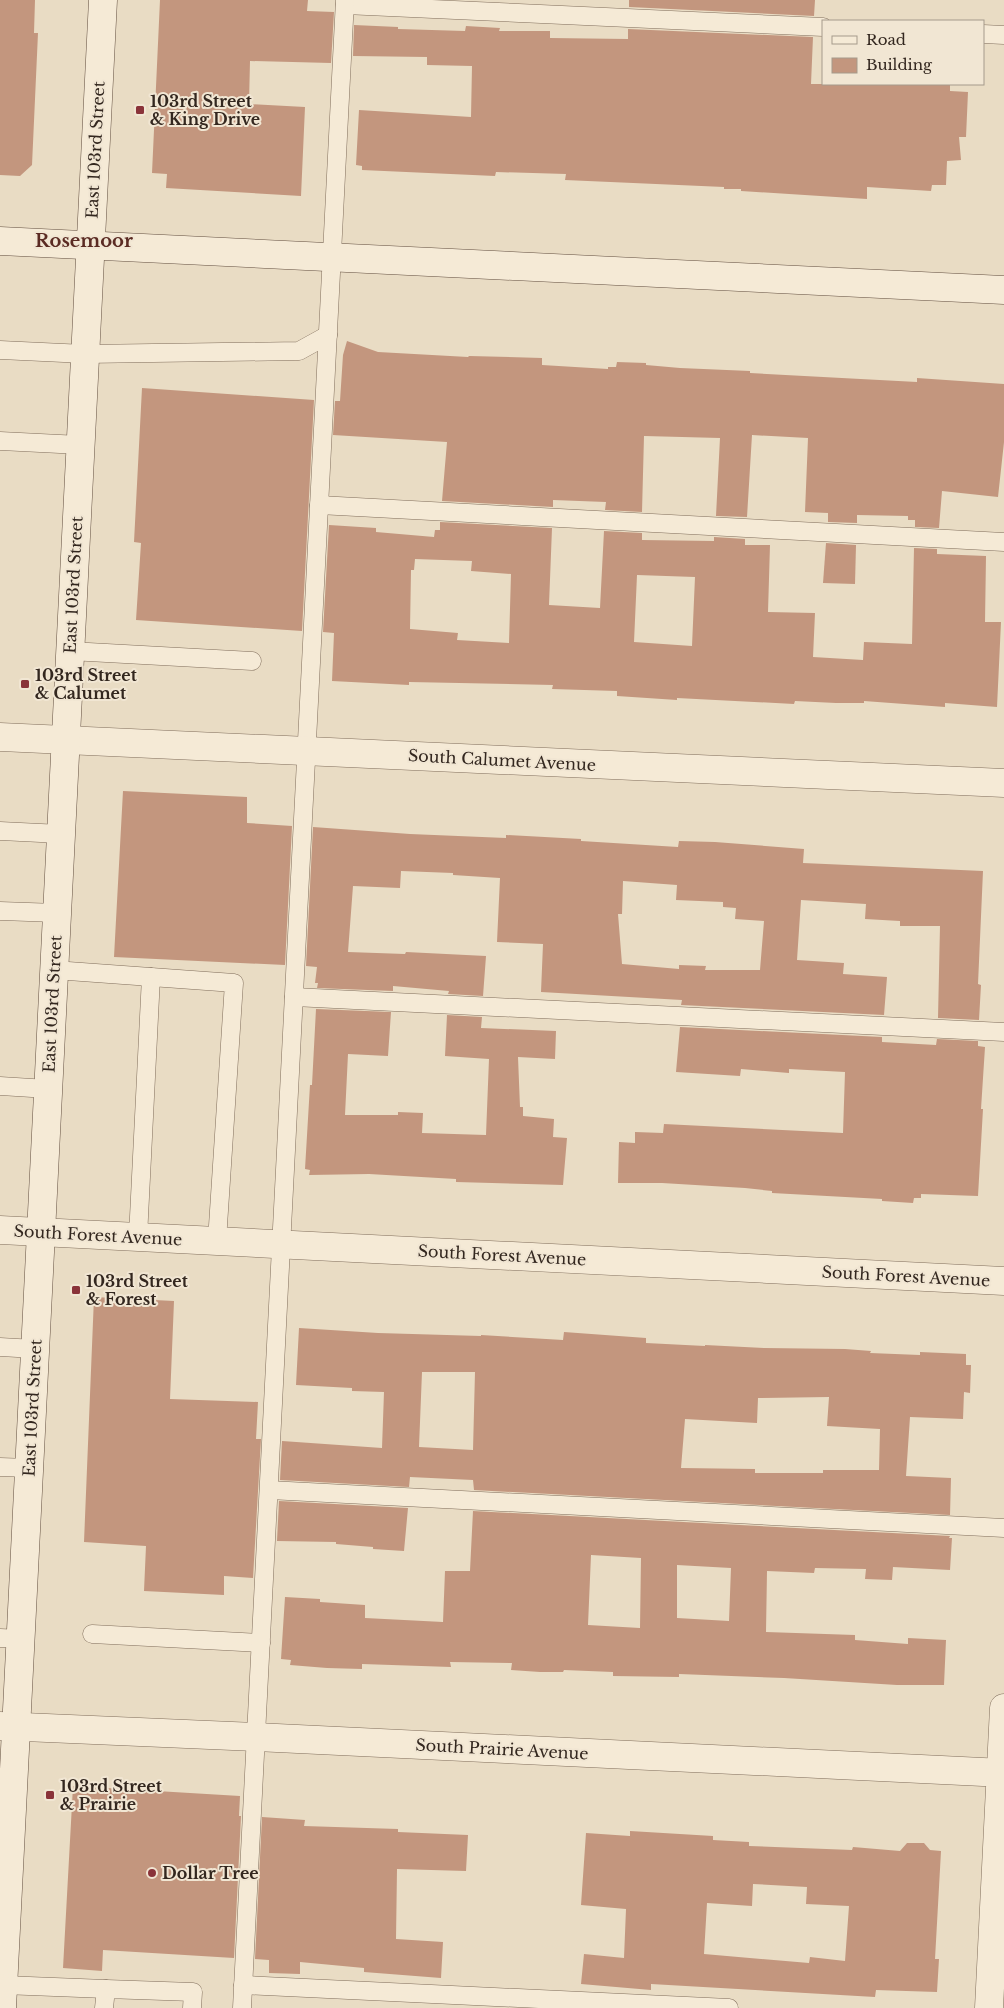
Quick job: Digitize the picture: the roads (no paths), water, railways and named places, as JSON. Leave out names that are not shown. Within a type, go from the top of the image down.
[{"type":"street","name":"East 103rd Street","points":[[3,1996],[10,1638],[29,1468],[103,0]]},
{"type":"street","points":[[0,241],[1004,290]]},
{"type":"street","name":"South Calumet Avenue","points":[[0,737],[1004,783]]},
{"type":"street","name":"South Forest Avenue","points":[[0,1230],[1004,1281]]},
{"type":"street","points":[[989,2008],[1004,1708]]},
{"type":"street","name":"South Prairie Avenue","points":[[8,1727],[256,1736],[1002,1773]]},
{"type":"lane","points":[[242,2008],[345,3],[822,27]]},
{"type":"lane","points":[[984,34],[1004,35]]},
{"type":"lane","points":[[0,350],[85,354],[299,351],[328,335]]},
{"type":"lane","points":[[0,441],[80,445]]},
{"type":"lane","points":[[319,505],[1004,542]]},
{"type":"lane","points":[[70,651],[252,661]]},
{"type":"lane","points":[[0,831],[61,834]]},
{"type":"lane","points":[[0,911],[57,913]]},
{"type":"lane","points":[[54,970],[234,983],[217,1241]]},
{"type":"lane","points":[[138,1237],[151,977]]},
{"type":"lane","points":[[294,997],[1004,1032]]},
{"type":"lane","points":[[0,1086],[48,1089]]},
{"type":"lane","points":[[0,1347],[35,1349]]},
{"type":"lane","points":[[0,1467],[29,1468]]},
{"type":"lane","points":[[269,1490],[1004,1528]]},
{"type":"lane","points":[[92,1634],[261,1643]]},
{"type":"lane","points":[[244,1985],[729,2008]]},
{"type":"lane","points":[[3,1996],[106,1989],[192,1992],[192,2008]]},
{"type":"lane","points":[[104,2008],[106,1989]]},
{"type":"place","name":"103rd Street & King Drive","points":[[140,110]]},
{"type":"place","name":"103rd Street & Calumet","points":[[25,684]]},
{"type":"place","name":"103rd Street & Forest","points":[[76,1290]]},
{"type":"place","name":"103rd Street & Prairie","points":[[50,1795]]},
{"type":"place","name":"Dollar Tree","points":[[152,1873]]},
{"type":"district","name":"Rosemoor","points":[[84,241]]}]
